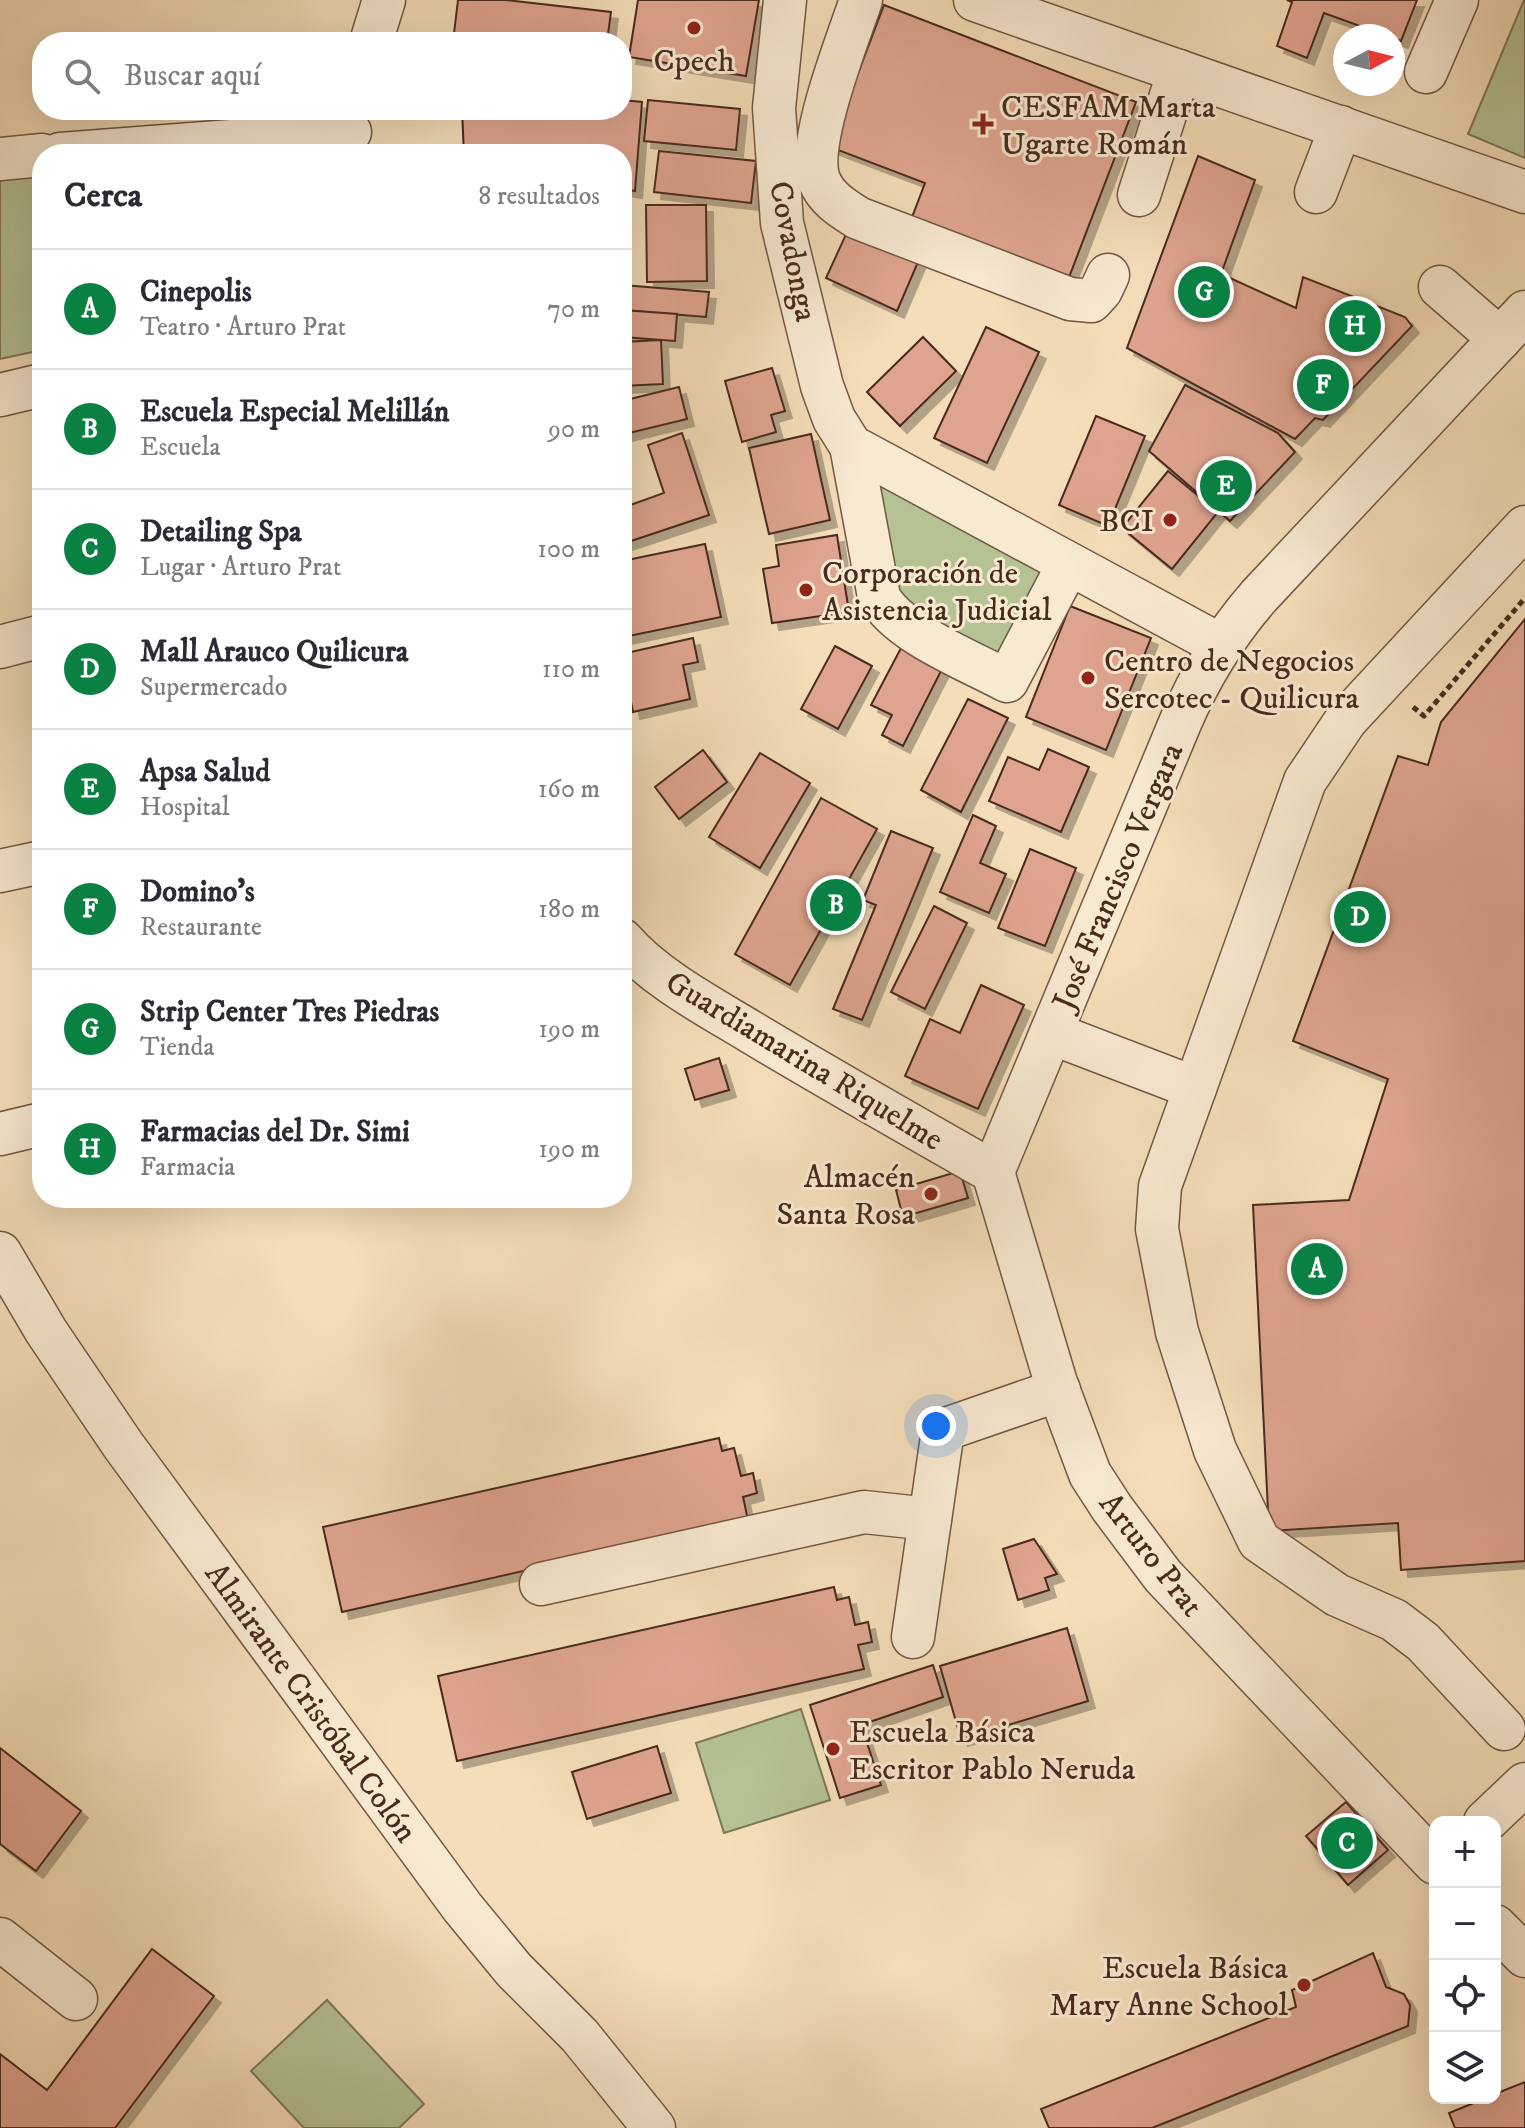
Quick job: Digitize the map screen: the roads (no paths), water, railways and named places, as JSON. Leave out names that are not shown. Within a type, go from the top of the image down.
[{"type":"street","points":[[374,32],[384,0]]},
{"type":"street","name":"Covadonga","points":[[785,0],[774,108],[782,223],[822,386],[834,419],[851,446],[879,597],[886,609],[917,633],[1007,681],[1068,565]]},
{"type":"street","points":[[861,0],[818,133],[818,178],[835,203],[858,218],[1070,299],[1091,301],[1108,275]]},
{"type":"street","points":[[975,0],[1525,192]]},
{"type":"street","points":[[1426,72],[1457,0]]},
{"type":"street","points":[[1139,195],[1179,71]]},
{"type":"street","points":[[1316,192],[1341,127]]},
{"type":"street","points":[[193,144],[352,132]]},
{"type":"street","points":[[0,159],[32,156]]},
{"type":"street","points":[[1440,287],[1512,326]]},
{"type":"street","name":"José Francisco Vergara","points":[[993,1172],[1197,683],[1220,645],[1259,596],[1512,326]]},
{"type":"street","points":[[0,395],[32,387]]},
{"type":"street","points":[[851,446],[1220,645]]},
{"type":"street","points":[[1504,1729],[1423,1642],[1394,1620],[1337,1595],[1259,1541],[1215,1450],[1177,1332],[1157,1229],[1160,1186],[1305,781],[1346,720],[1525,527]]},
{"type":"street","points":[[0,647],[32,639]]},
{"type":"street","points":[[0,871],[32,864]]},
{"type":"street","name":"Guardiamarina Riquelme","points":[[632,961],[993,1172]]},
{"type":"street","points":[[1051,1033],[1195,1088]]},
{"type":"street","points":[[0,1134],[32,1126]]},
{"type":"street","name":"Arturo Prat","points":[[993,1172],[1059,1390],[1090,1474],[1137,1545],[1163,1576],[1429,1857]]},
{"type":"street","name":"Almirante Cristóbal Colón","points":[[0,1253],[46,1331],[123,1445],[463,1908],[514,1970],[580,2036],[654,2128]]},
{"type":"street","points":[[913,1637],[943,1430],[1059,1390]]},
{"type":"street","points":[[541,1584],[864,1512],[930,1519]]},
{"type":"street","points":[[1491,1816],[1525,1784]]},
{"type":"street","points":[[1501,1932],[1525,1956]]},
{"type":"street","points":[[0,1939],[76,1999]]},
{"type":"place","name":"Cpech","points":[[694,28]]},
{"type":"place","name":"CESFAM Marta Ugarte Román","points":[[983,124]]},
{"type":"place","name":"Strip Center Tres Piedras","points":[[1204,292]]},
{"type":"place","name":"Farmacias del Dr. Simi","points":[[1355,326]]},
{"type":"place","name":"Domino's","points":[[1323,385]]},
{"type":"place","name":"Apsa Salud","points":[[1226,486]]},
{"type":"place","name":"BCI","points":[[1170,520]]},
{"type":"place","name":"Corporación de Asistencia Judicial","points":[[806,590]]},
{"type":"place","name":"Centro de Negocios Sercotec - Quilicura","points":[[1088,678]]},
{"type":"place","name":"Escuela Especial Melillán","points":[[836,905]]},
{"type":"place","name":"Mall Arauco Quilicura","points":[[1360,917]]},
{"type":"place","name":"Almacén Santa Rosa","points":[[931,1194]]},
{"type":"place","name":"Cinepolis","points":[[1317,1269]]},
{"type":"place","name":"Escuela Básica Escritor Pablo Neruda","points":[[833,1749]]},
{"type":"place","name":"Detailing Spa","points":[[1347,1843]]},
{"type":"place","name":"Escuela Básica Mary Anne School","points":[[1304,1985]]}]
